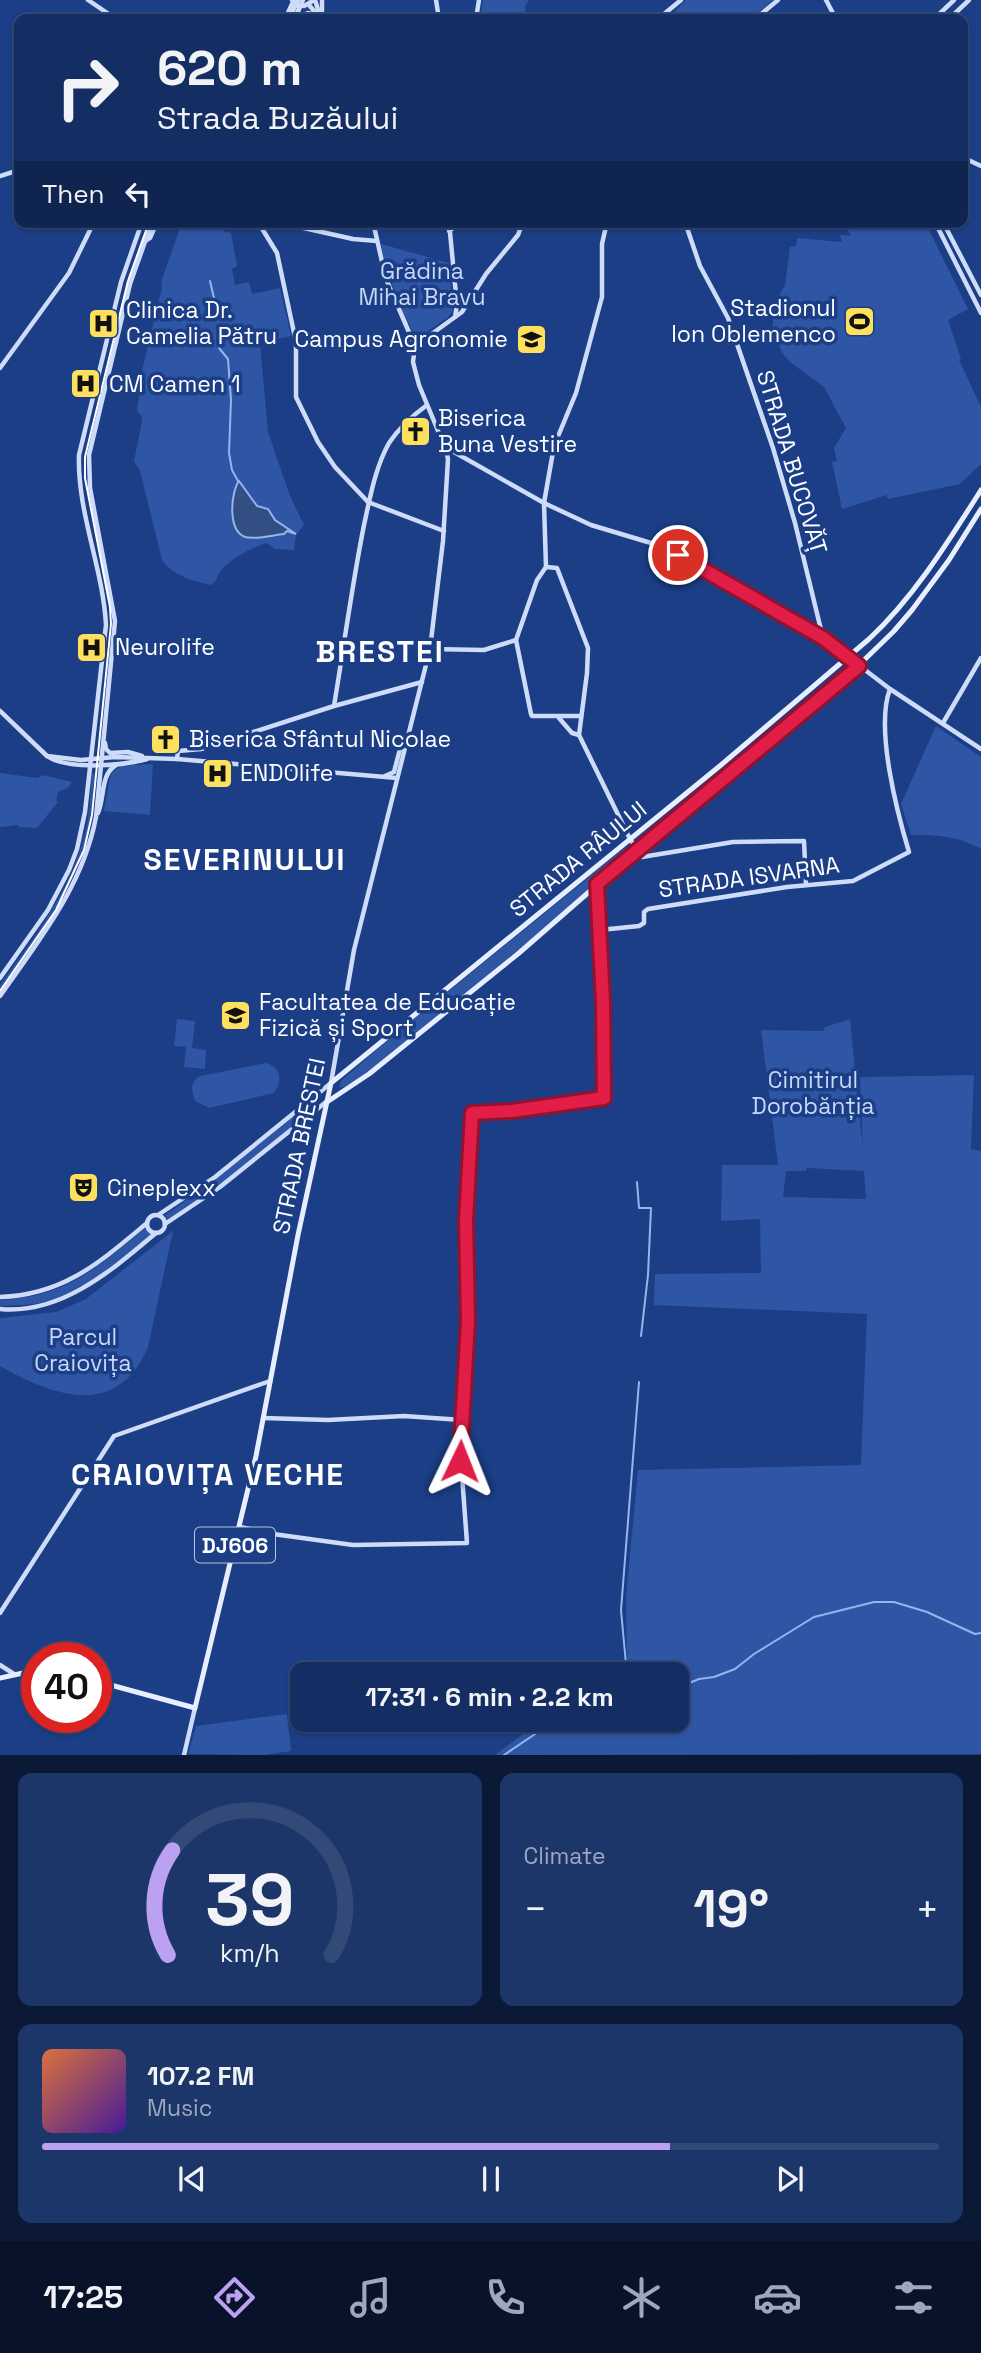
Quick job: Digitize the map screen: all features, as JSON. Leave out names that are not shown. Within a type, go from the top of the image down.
[{"type":"main road","name":"STRADA RÂULUI","points":[[331,1083],[630,839],[878,631],[902,603],[981,490]]},
{"type":"main road","name":"STRADA RÂULUI","points":[[327,1101],[369,1074],[519,953],[636,851],[859,666],[912,610],[949,560],[981,509]]},
{"type":"main road","name":"STRADA BRESTEI","points":[[195,1708],[240,1527],[331,1083]]},
{"type":"main road","points":[[0,1678],[21,1673]]},
{"type":"main road","points":[[112,1685],[195,1708]]},
{"type":"street","points":[[88,0],[109,14]]},
{"type":"street","points":[[300,2],[315,0]]},
{"type":"street","points":[[664,14],[681,0]]},
{"type":"street","points":[[761,14],[778,0]]},
{"type":"street","points":[[939,14],[954,0]]},
{"type":"street","points":[[954,14],[969,0]]},
{"type":"street","points":[[300,2],[315,14]]},
{"type":"street","points":[[0,368],[69,272],[91,228]]},
{"type":"street","points":[[0,978],[48,910],[73,860],[83,823],[106,625],[80,481],[79,455],[121,282],[140,228]]},
{"type":"street","points":[[0,996],[61,908],[89,848],[96,817],[115,621],[90,488],[88,463],[124,304],[151,228]]},
{"type":"street","points":[[262,228],[277,253],[296,342],[297,402],[318,442],[335,467],[368,502],[444,531]]},
{"type":"street","points":[[303,228],[353,239],[377,241]]},
{"type":"street","name":"STRADA BRESTEI","points":[[331,1083],[353,955],[430,649],[444,531],[446,450],[412,362],[415,346],[390,292],[374,228]]},
{"type":"street","points":[[453,228],[449,231],[457,305],[455,318]]},
{"type":"street","points":[[415,346],[455,318],[467,306],[486,274],[521,228]]},
{"type":"street","points":[[581,716],[532,716],[516,640],[537,580],[546,567],[544,502],[554,446],[576,393],[603,294],[602,244],[606,228]]},
{"type":"street","name":"STRADA BUCOVĂȚ","points":[[687,228],[700,266],[728,318],[773,448],[823,638]]},
{"type":"street","points":[[938,228],[981,313]]},
{"type":"street","points":[[946,228],[981,295]]},
{"type":"street","points":[[334,706],[356,562],[378,467],[387,446],[399,429],[427,405]]},
{"type":"street","points":[[446,450],[591,525],[661,546],[823,638],[890,689],[981,749]]},
{"type":"street","points":[[546,567],[557,568],[587,641],[587,673],[579,734],[636,851],[645,857],[733,842],[804,841],[806,885]]},
{"type":"street","points":[[430,649],[484,650],[516,640]]},
{"type":"street","points":[[943,723],[981,659]]},
{"type":"street","points":[[177,759],[177,751],[201,749],[334,706],[422,682]]},
{"type":"street","name":"STRADA ISVARNA","points":[[600,930],[639,926],[644,923],[644,912],[648,909],[806,885],[853,881],[909,852],[897,807],[884,720],[890,689]]},
{"type":"street","points":[[0,711],[47,756],[60,763],[177,759],[397,778]]},
{"type":"street","points":[[558,717],[572,733],[579,734]]},
{"type":"street","points":[[104,735],[108,752],[128,752],[149,758]]},
{"type":"street","points":[[382,777],[394,772],[400,749],[405,744]]},
{"type":"street","points":[[101,761],[119,762],[149,758]]},
{"type":"street","points":[[96,817],[102,803],[106,774],[119,762]]},
{"type":"street","points":[[240,1527],[353,1545],[467,1544],[460,1461],[468,1320],[466,1220],[471,1116],[477,1112],[512,1111],[604,1098],[597,884]]},
{"type":"street","points":[[333,1070],[343,1074]]},
{"type":"street","name":"STRADA RÂULUI","points":[[0,1297],[36,1294],[65,1283],[93,1267],[151,1217],[215,1177],[331,1083]]},
{"type":"street","name":"STRADA RÂULUI","points":[[0,1309],[46,1304],[75,1293],[163,1230],[165,1224],[211,1193],[327,1101]]},
{"type":"street","points":[[158,1215],[163,1218],[165,1224]]},
{"type":"street","points":[[147,1223],[150,1230],[156,1233]]},
{"type":"street","points":[[0,1613],[114,1436],[270,1381]]},
{"type":"street","points":[[263,1418],[328,1420],[404,1416],[462,1420]]},
{"type":"street","points":[[0,1665],[14,1674]]},
{"type":"street","name":"STRADA BRESTEI","points":[[184,1755],[195,1708]]},
{"type":"green space","points":[[483,0],[529,0],[525,6],[526,14],[481,14]]},
{"type":"green space","points":[[686,0],[773,0],[756,14],[674,12]]},
{"type":"green space","points":[[180,228],[223,228],[223,231],[231,233],[237,266],[232,269],[235,285],[249,282],[252,294],[280,288],[291,336],[260,343],[268,432],[290,496],[304,525],[296,535],[294,550],[275,549],[267,543],[255,547],[221,570],[211,585],[178,574],[162,560],[140,471],[134,461],[142,421],[137,411],[143,366],[162,288],[161,282]]},
{"type":"green space","points":[[847,228],[928,228],[968,309],[948,320],[961,359],[959,360],[981,407],[981,464],[960,484],[888,499],[887,495],[842,509],[832,462],[837,461],[834,448],[846,428],[824,387],[783,354],[773,333],[773,306],[785,285],[790,247],[796,246],[797,238],[842,242],[840,235],[851,236]]},
{"type":"green space","name":"Grădina Mihai Bravu","points":[[381,244],[449,263],[453,311],[422,335],[413,332],[403,310],[390,278]]},
{"type":"green space","points":[[936,726],[981,757],[981,849],[947,837],[911,835],[901,804]]},
{"type":"green space","points":[[153,764],[150,815],[104,811],[113,772],[125,766]]},
{"type":"green space","points":[[0,773],[38,778],[42,775],[72,782],[68,788],[58,792],[58,802],[37,828],[18,825],[0,827]]},
{"type":"green space","points":[[92,773],[95,774],[90,821],[76,868],[47,922],[0,989],[0,985],[50,913],[71,874],[87,826]]},
{"type":"green space","points":[[626,847],[631,852],[555,920],[362,1077],[339,1087],[341,1081],[374,1052]]},
{"type":"green space","points":[[177,1019],[195,1021],[192,1048],[206,1050],[205,1069],[184,1067],[186,1047],[174,1046]]},
{"type":"green space","name":"Cimitirul Dorobănția","points":[[850,1019],[863,1149],[860,1077],[974,1075],[971,1149],[981,1151],[981,1754],[495,1755],[526,1732],[689,1732],[689,1662],[627,1662],[626,1596],[638,1470],[861,1465],[867,1314],[654,1305],[655,1274],[761,1273],[760,1219],[721,1221],[722,1165],[778,1165],[761,1030],[823,1031],[825,1027]],"holes":[[[807,1168],[864,1171],[866,1199],[783,1197],[786,1171],[806,1171]]]},
{"type":"green space","points":[[266,1063],[275,1068],[279,1075],[279,1084],[274,1093],[209,1108],[195,1101],[192,1087],[200,1076]]},
{"type":"green space","points":[[322,1093],[314,1106],[277,1140],[168,1221],[165,1215],[216,1179]]},
{"type":"green space","points":[[145,1228],[151,1235],[85,1284],[55,1299],[0,1306],[0,1300],[44,1293],[79,1278]]},
{"type":"green space","name":"Parcul Craiovița","points":[[173,1231],[148,1347],[135,1370],[119,1385],[102,1393],[82,1395],[62,1392],[41,1386],[0,1366],[0,1318],[56,1312],[86,1299]]},
{"type":"green space","points":[[287,1714],[291,1751],[264,1755],[188,1754],[196,1726]]},
{"type":"shaded area","points":[[239,481],[257,506],[268,509],[275,520],[296,534],[287,531],[284,534],[254,538],[239,533],[232,510]]},
{"type":"waterway","points":[[210,281],[217,311]]},
{"type":"waterway","points":[[219,348],[228,359],[231,400],[229,453],[232,470],[238,481]]},
{"type":"waterway","points":[[637,1182],[639,1208],[651,1208],[648,1275],[641,1336]]},
{"type":"waterway","points":[[626,1662],[621,1610],[639,1382]]},
{"type":"waterway","points":[[689,1683],[735,1669],[814,1617],[874,1602],[894,1602],[927,1612],[975,1634],[981,1633]]},
{"type":"waterway","points":[[504,1755],[538,1732]]},
{"type":"tram line","points":[[295,14],[302,0]]},
{"type":"tram line","points":[[0,991],[56,910],[84,850],[92,815],[111,624],[85,478],[85,457],[128,281],[147,228]]},
{"type":"place","name":"Stadionul Ion Oblemenco","points":[[859,321]]},
{"type":"place","name":"Clinica Dr. Camelia Pătru","points":[[103,323]]},
{"type":"place","name":"Campus Agronomie","points":[[531,339]]},
{"type":"place","name":"CM Camen 1","points":[[86,384]]},
{"type":"place","name":"Biserica Buna Vestire","points":[[415,431]]},
{"type":"place","name":"Neurolife","points":[[92,647]]},
{"type":"place","name":"Biserica Sfântul Nicolae","points":[[166,739]]},
{"type":"place","name":"ENDOlife","points":[[217,773]]},
{"type":"place","name":"Facultatea de Educație Fizică și Sport","points":[[236,1015]]},
{"type":"place","name":"Cineplexx","points":[[84,1188]]},
{"type":"district","name":"BRESTEI","points":[[380,651]]},
{"type":"district","name":"SEVERINULUI","points":[[245,859]]},
{"type":"district","name":"CRAIOVIȚA VECHE","points":[[208,1474]]},
{"type":"route","points":[[460,1461],[468,1320],[466,1220],[472,1113],[512,1111],[604,1098],[603,1002],[597,884],[859,666],[823,638],[678,555]]}]
